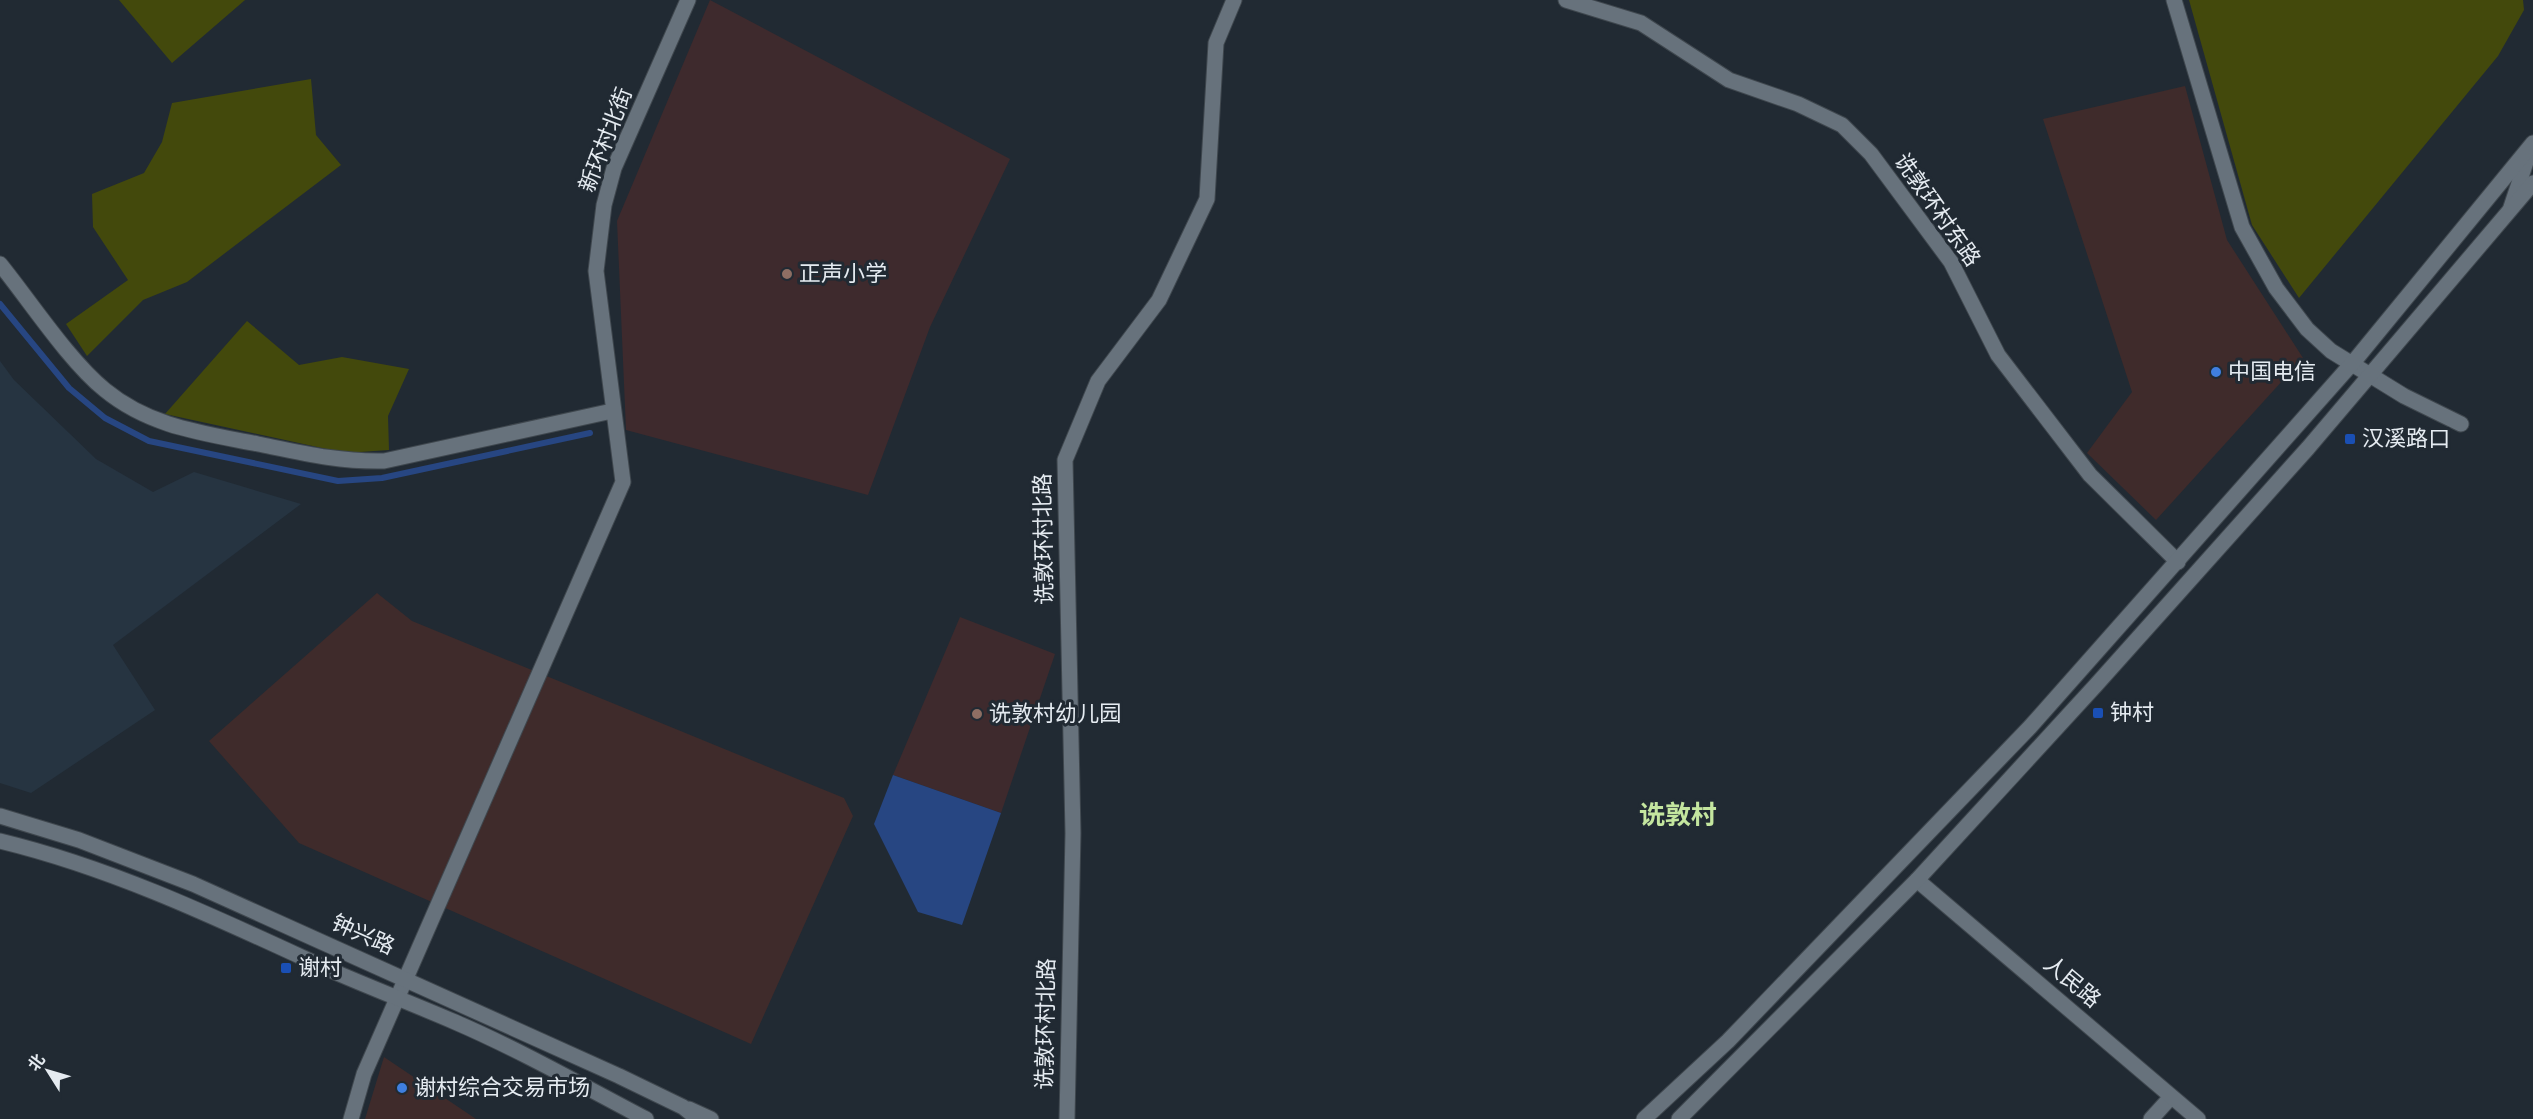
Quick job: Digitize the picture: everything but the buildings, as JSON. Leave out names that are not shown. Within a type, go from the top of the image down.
[{"type":"street","name":"新环村北街","points":[[351,1119],[364,1074],[396,999],[623,482],[612,411],[596,271],[604,205],[614,168],[688,0]]},
{"type":"street","name":"诜敦环村北路","points":[[1067,1119],[1073,833],[1065,459],[1098,381],[1159,300],[1207,199],[1216,43],[1234,0]]},
{"type":"street","name":"诜敦环村东路","points":[[1566,0],[1641,23],[1729,80],[1798,104],[1842,125],[1870,154],[1951,262],[1998,355],[2090,475],[2178,562]]},
{"type":"street","points":[[2174,0],[2242,227],[2276,288],[2307,328],[2331,351],[2368,376],[2461,424]]},
{"type":"street","points":[[1644,1119],[1728,1041],[1945,818],[2178,562],[2351,365],[2533,142]]},
{"type":"street","points":[[2511,207],[2533,142]]},
{"type":"street","points":[[1679,1119],[1917,880],[2180,593],[2533,183]]},
{"type":"street","points":[[0,264],[79,364],[103,389],[133,411],[171,427],[346,462],[384,461],[612,411]]},
{"type":"street","name":"钟兴路","points":[[0,815],[79,840],[193,884],[683,1107],[698,1119]]},
{"type":"street","name":"钟兴路","points":[[0,841],[78,864],[148,889],[396,999],[456,1022],[646,1119]]},
{"type":"street","name":"人民路","points":[[1917,880],[2198,1119]]},
{"type":"street","points":[[2151,1119],[2171,1097]]},
{"type":"street","points":[[683,1107],[711,1119]]},
{"type":"shaded area","name":"正声小学","points":[[710,0],[1010,159],[930,327],[868,495],[626,430],[617,221]]},
{"type":"shaded area","points":[[2185,86],[2227,240],[2303,358],[2156,520],[2087,453],[2132,392],[2043,119]]},
{"type":"shaded area","points":[[0,361],[14,380],[96,459],[153,492],[194,472],[301,504],[113,645],[155,710],[31,793],[0,783]]},
{"type":"shaded area","points":[[377,593],[412,621],[844,798],[853,816],[751,1044],[299,843],[209,741]]},
{"type":"shaded area","name":"诜敦村幼儿园","points":[[960,617],[1055,654],[1001,813],[893,775]]},
{"type":"shaded area","name":"谢村综合交易市场","points":[[384,1057],[476,1119],[365,1119]]},
{"type":"green space","points":[[119,0],[245,0],[172,63]]},
{"type":"green space","points":[[2189,0],[2523,0],[2524,10],[2498,56],[2299,298],[2252,225]]},
{"type":"green space","points":[[311,79],[316,135],[341,165],[187,282],[143,300],[87,356],[66,324],[128,280],[93,227],[92,194],[144,173],[162,142],[172,103]]},
{"type":"green space","points":[[247,321],[299,365],[342,357],[409,369],[388,416],[389,450],[345,453],[165,414]]},
{"type":"water","points":[[893,775],[1001,813],[962,925],[918,912],[874,824]]},
{"type":"waterway","points":[[0,304],[69,388],[105,418],[149,441],[338,481],[382,478],[590,433]]},
{"type":"place","name":"正声小学","points":[[787,274]]},
{"type":"place","name":"中国电信","points":[[2216,372]]},
{"type":"place","name":"汉溪路口","points":[[2350,439]]},
{"type":"place","name":"钟村","points":[[2098,713]]},
{"type":"place","name":"诜敦村幼儿园","points":[[977,714]]},
{"type":"place","name":"谢村","points":[[286,968]]},
{"type":"place","name":"谢村综合交易市场","points":[[402,1088]]},
{"type":"district","name":"诜敦村","points":[[1678,815]]}]
